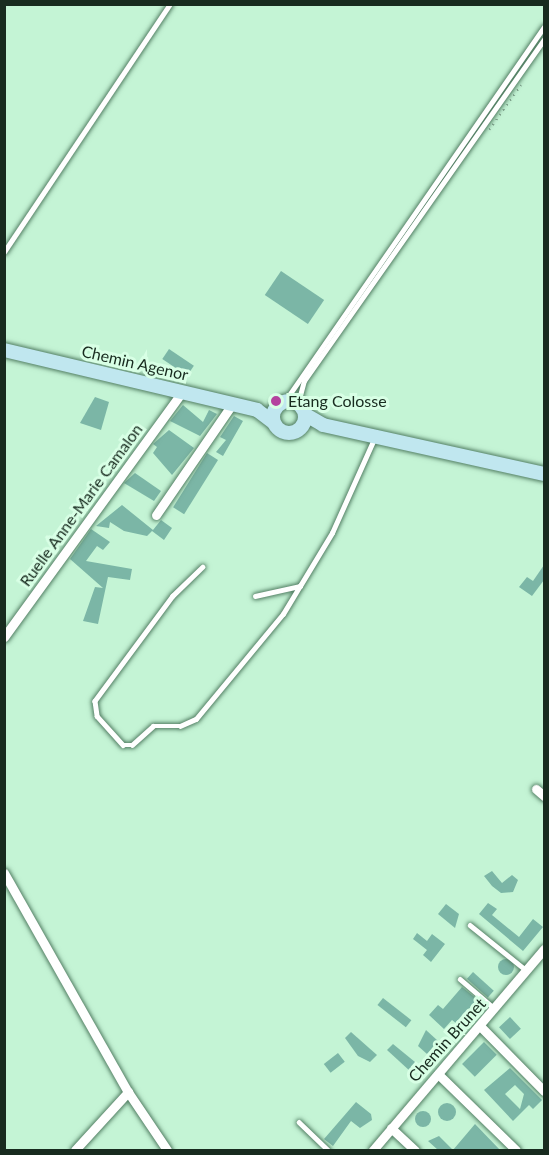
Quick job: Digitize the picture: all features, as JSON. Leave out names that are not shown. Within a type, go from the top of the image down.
[{"type":"main road","name":"Chemin Agenor","points":[[4,350],[257,410],[293,410],[323,425],[544,474]]},
{"type":"main road","name":"Chemin Agenor","points":[[257,410],[289,433],[293,410]]},
{"type":"main road","points":[[274,423],[293,410]]},
{"type":"street","name":"Ruelle Anne-Marie Camalon","points":[[4,637],[183,391]]},
{"type":"street","points":[[156,515],[233,403]]},
{"type":"street","points":[[536,789],[544,796]]},
{"type":"street","points":[[4,873],[128,1092],[167,1150]]},
{"type":"street","name":"Chemin Brunet","points":[[373,1150],[481,1027],[544,949]]},
{"type":"street","points":[[481,1027],[544,1091]]},
{"type":"street","points":[[438,1074],[516,1150]]},
{"type":"street","points":[[75,1150],[128,1092]]},
{"type":"street","points":[[391,1128],[415,1150]]},
{"type":"lane","points":[[4,252],[170,4]]},
{"type":"lane","points":[[293,410],[544,27]]},
{"type":"lane","points":[[293,410],[304,381],[544,39]]},
{"type":"lane","points":[[203,567],[173,596],[95,701],[97,716],[123,745],[132,745],[153,726],[180,726],[196,719],[262,641],[300,586],[332,533],[375,436]]},
{"type":"lane","points":[[255,596],[300,586]]},
{"type":"lane","points":[[470,925],[526,970]]},
{"type":"lane","points":[[460,979],[495,1009]]},
{"type":"lane","points":[[298,1122],[328,1150]]},
{"type":"building","points":[[281,271],[324,300],[308,324],[265,295]]},
{"type":"building","points":[[169,349],[194,366],[187,376],[162,359]]},
{"type":"building","points":[[95,397],[109,402],[101,430],[80,423]]},
{"type":"building","points":[[183,405],[203,422],[209,410],[217,414],[200,436],[170,421]]},
{"type":"building","points":[[234,416],[243,421],[223,456],[216,452],[226,440],[220,437]]},
{"type":"building","points":[[169,430],[194,448],[172,475],[153,453],[157,447],[153,444]]},
{"type":"building","points":[[207,453],[218,460],[184,514],[173,507]]},
{"type":"building","points":[[135,473],[161,491],[154,501],[124,483]]},
{"type":"building","points":[[122,505],[153,530],[161,520],[172,528],[164,540],[152,531],[147,536],[124,531],[110,522],[109,528],[96,526]]},
{"type":"building","points":[[91,529],[110,542],[103,550],[97,546],[86,561],[132,569],[130,580],[108,577],[98,624],[83,621],[95,587],[103,588],[70,559]]},
{"type":"building","points":[[544,565],[544,580],[532,596],[519,587],[527,577],[533,581]]},
{"type":"building","points":[[492,871],[502,883],[512,875],[518,880],[513,892],[501,893],[492,886],[484,876]]},
{"type":"building","points":[[488,903],[497,909],[492,915],[519,937],[533,919],[543,927],[523,951],[479,914]]},
{"type":"building","points":[[446,904],[459,914],[455,928],[438,914]]},
{"type":"building","points":[[417,933],[427,941],[432,934],[445,944],[431,962],[423,955],[427,950],[413,939]]},
{"type":"building","points":[[506,959],[514,967],[506,975],[498,967]]},
{"type":"building","points":[[473,972],[494,991],[488,997],[467,979]]},
{"type":"building","points":[[462,987],[477,999],[457,1024],[452,1020],[444,1029],[429,1015],[438,1005],[443,1009]]},
{"type":"building","points":[[383,998],[411,1020],[406,1027],[377,1005]]},
{"type":"building","points":[[510,1017],[521,1029],[510,1039],[499,1027]]},
{"type":"building","points":[[426,1030],[438,1041],[427,1054],[418,1046]]},
{"type":"building","points":[[351,1032],[377,1055],[370,1062],[358,1056],[345,1038]]},
{"type":"building","points":[[484,1042],[497,1055],[475,1077],[462,1064]]},
{"type":"building","points":[[393,1044],[415,1062],[411,1072],[387,1050]]},
{"type":"building","points":[[338,1053],[345,1062],[331,1073],[324,1064]]},
{"type":"building","points":[[510,1068],[542,1100],[533,1109],[529,1105],[513,1121],[484,1090]],"holes":[[[515,1085],[524,1094],[520,1109],[505,1094]]]},
{"type":"building","points":[[356,1102],[371,1114],[372,1120],[360,1128],[351,1121],[333,1146],[324,1139]]},
{"type":"building","points":[[447,1103],[453,1106],[456,1112],[453,1118],[447,1121],[441,1118],[438,1112],[441,1106]]},
{"type":"building","points":[[420,1111],[426,1111],[431,1119],[429,1125],[420,1127],[415,1122],[415,1116]]},
{"type":"building","points":[[475,1124],[500,1150],[453,1150]]},
{"type":"building","points":[[439,1136],[453,1150],[438,1150],[428,1141]]},
{"type":"place","name":"Etang Colosse","points":[[276,401]]}]
